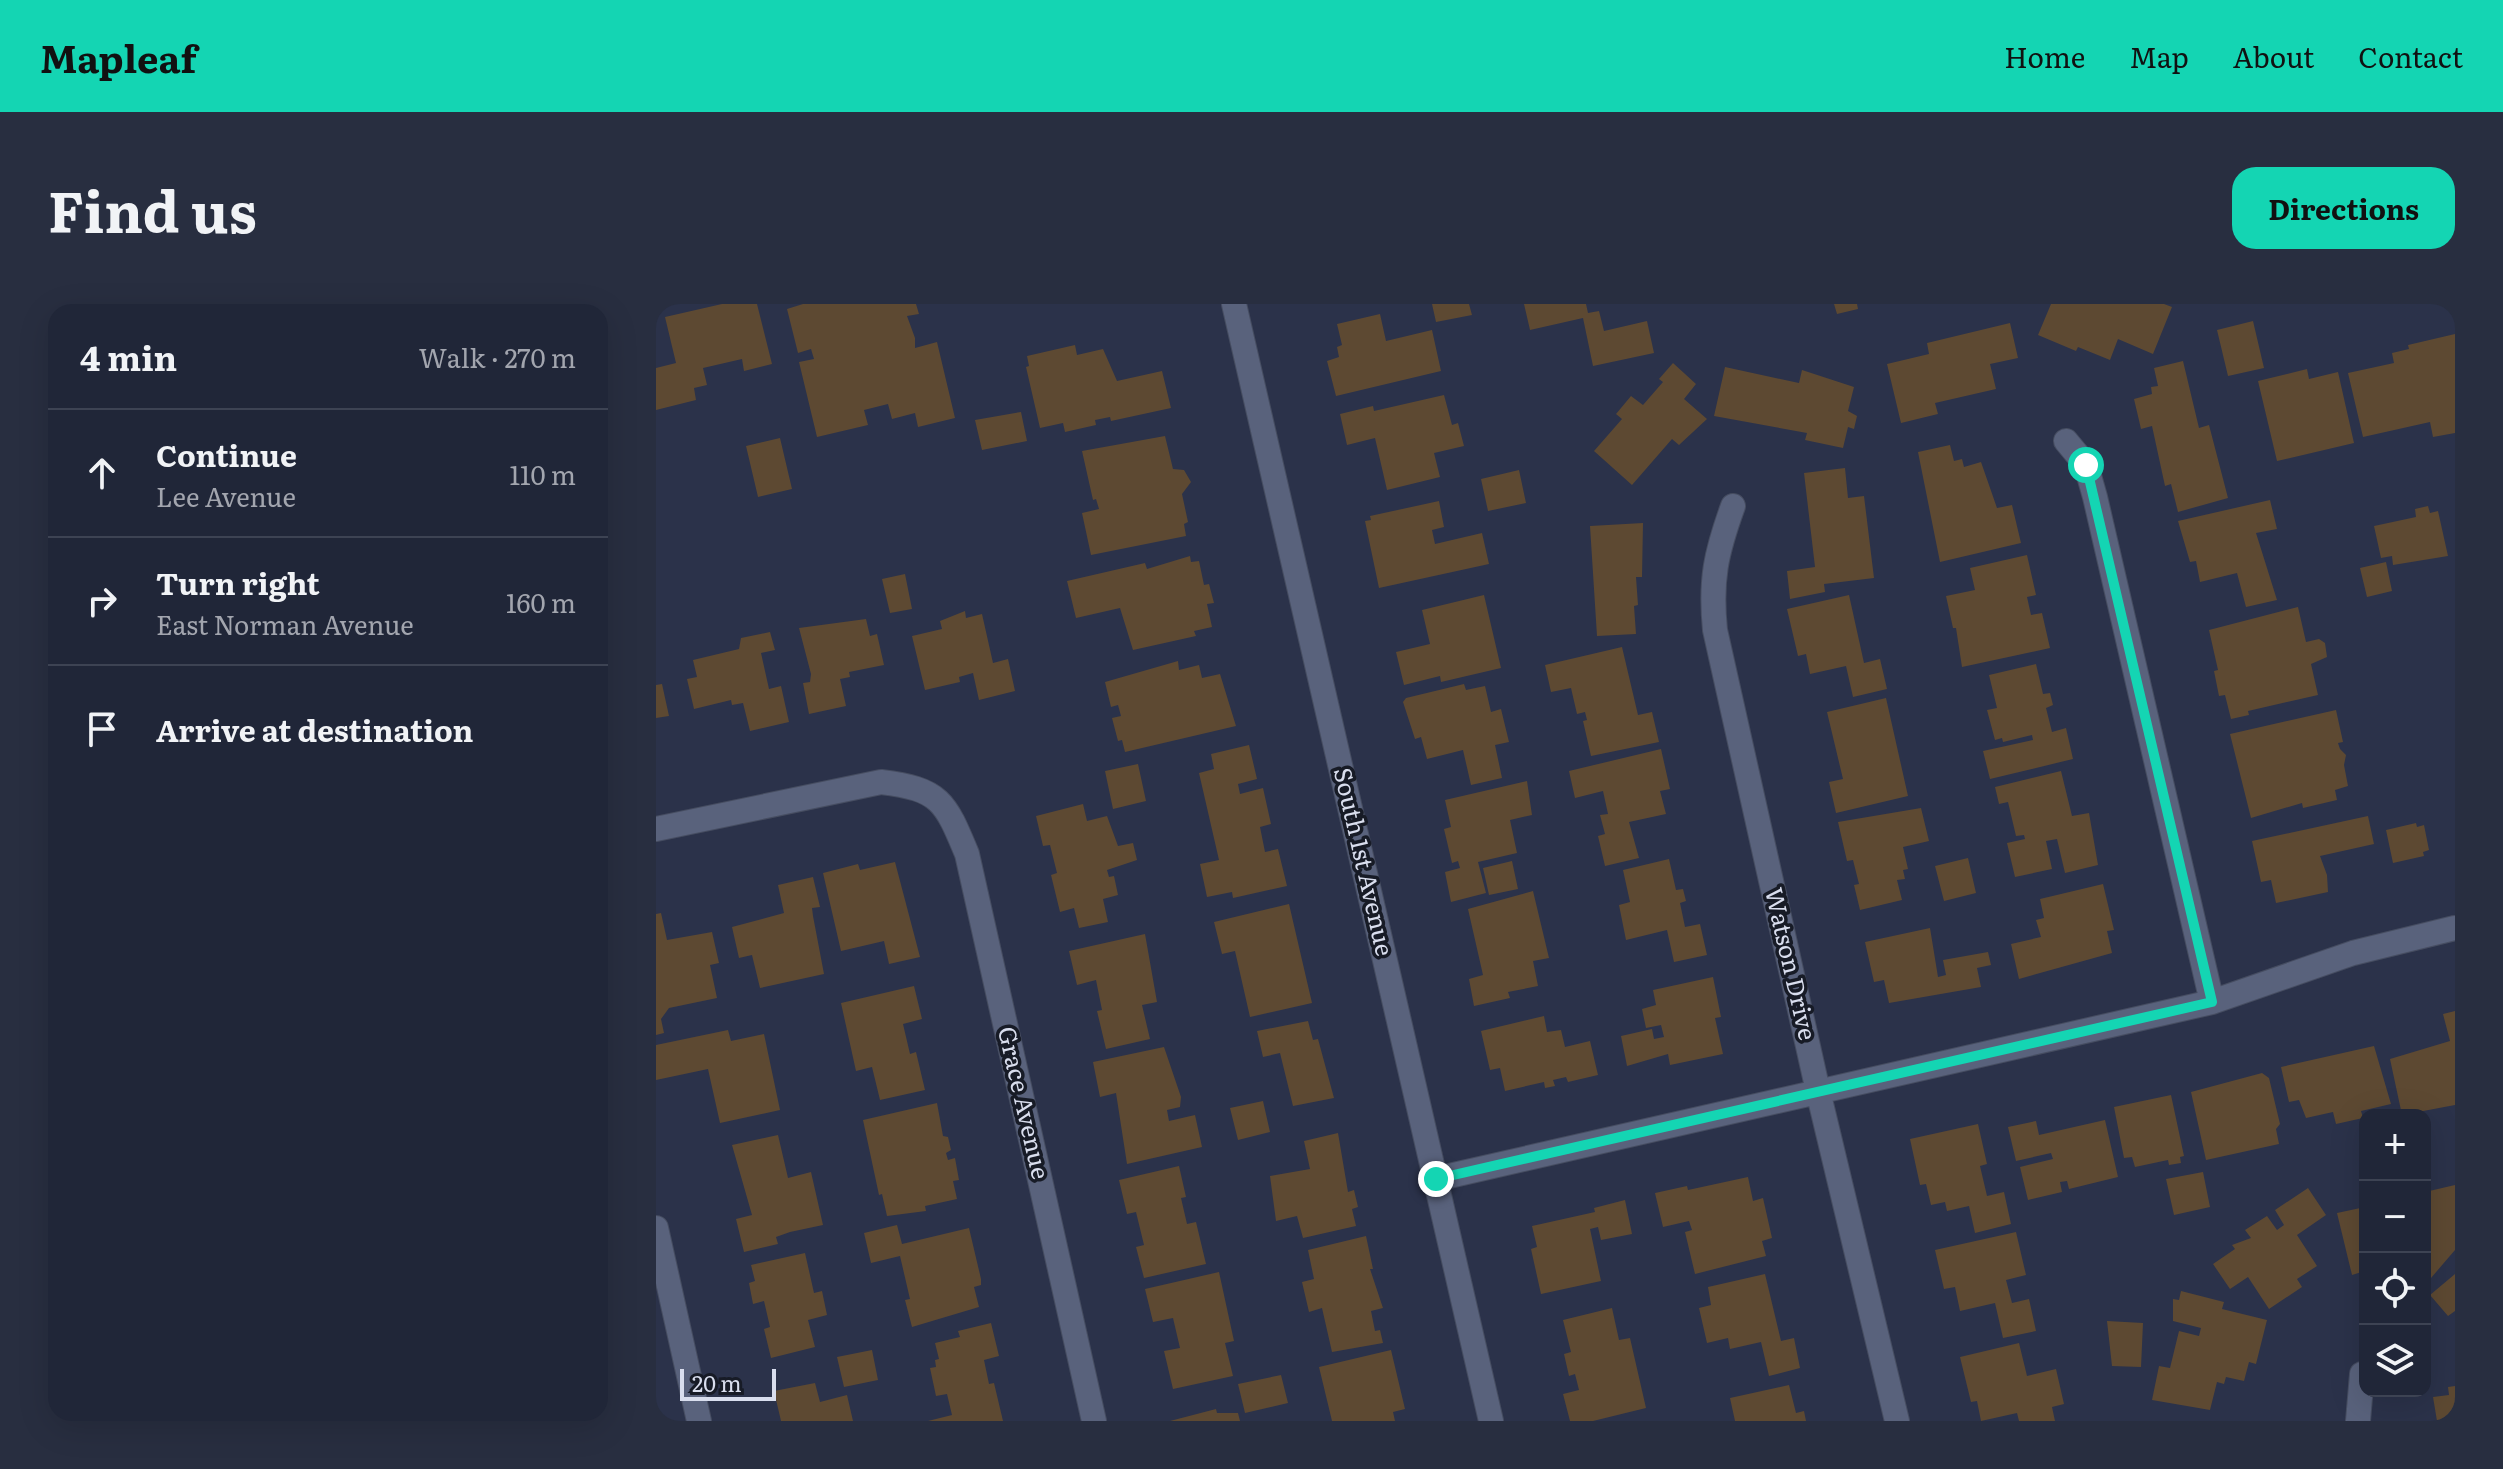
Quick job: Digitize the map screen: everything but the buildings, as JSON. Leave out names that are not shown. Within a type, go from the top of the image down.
[{"type":"street","name":"South 1st Avenue","points":[[1234,304],[1491,1421]]},
{"type":"street","points":[[2066,441],[2086,465],[2095,497],[2212,1002]]},
{"type":"street","name":"Watson Drive","points":[[1733,506],[1716,554],[1711,589],[1715,630],[1818,1091],[1897,1421]]},
{"type":"street","name":"Grace Avenue","points":[[656,829],[881,782],[932,793],[952,818],[967,854],[1094,1421]]},
{"type":"street","points":[[1436,1179],[2212,1002],[2353,953],[2455,928]]},
{"type":"street","points":[[656,1228],[699,1421]]},
{"type":"street","points":[[2358,1421],[2360,1397]]},
{"type":"route","points":[[1436,1179],[2212,1002],[2086,465]]}]
